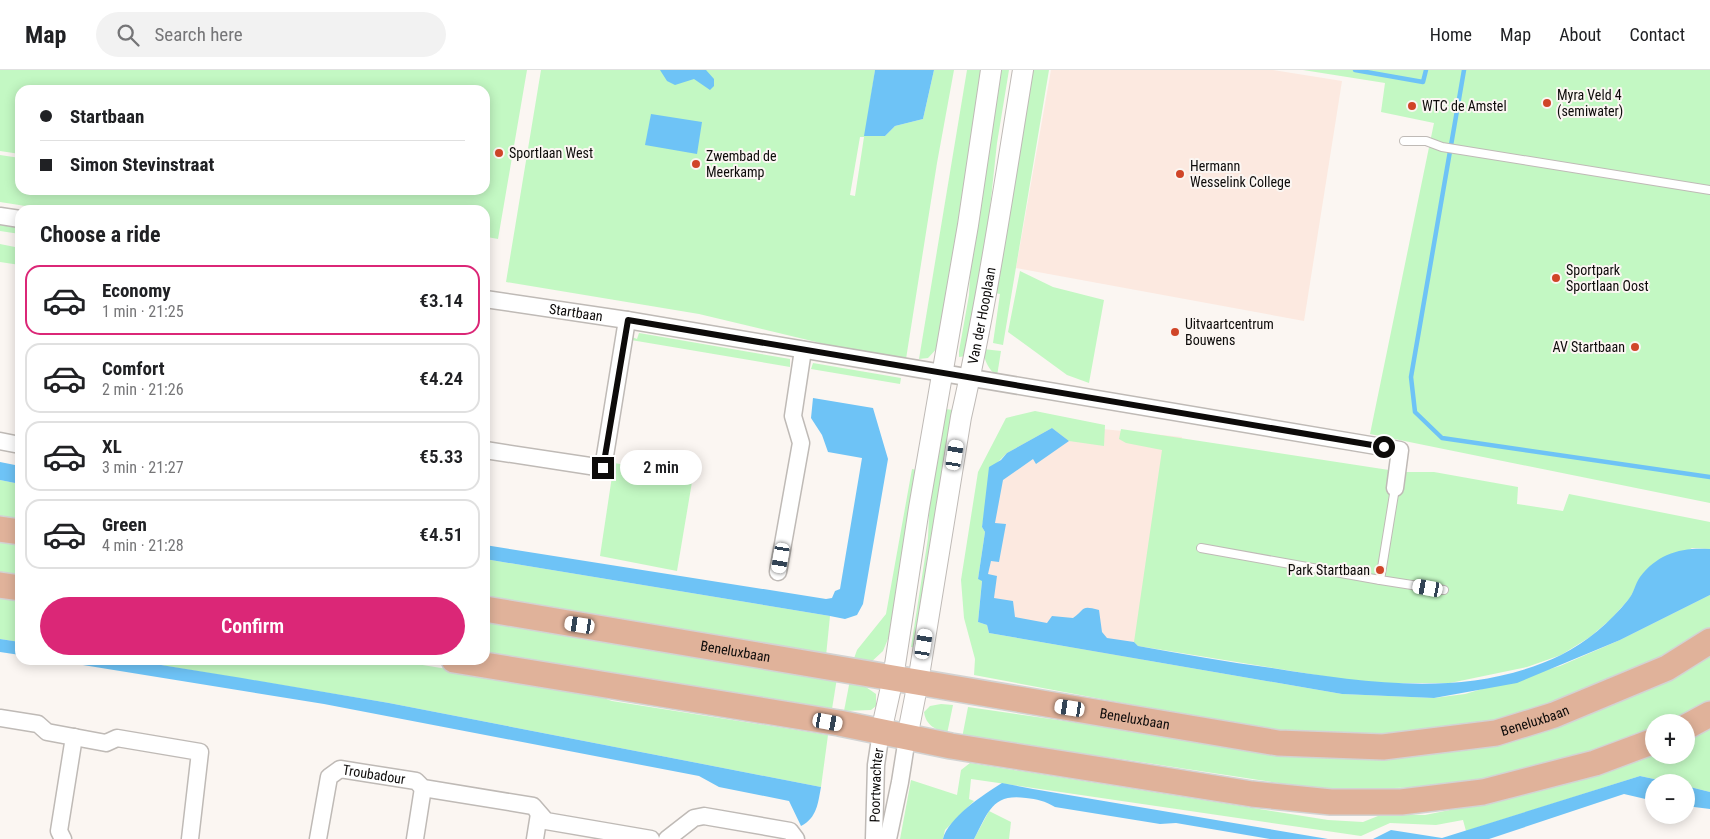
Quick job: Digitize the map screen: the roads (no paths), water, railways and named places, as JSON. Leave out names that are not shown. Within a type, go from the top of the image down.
[{"type":"main road","points":[[0,529],[15,531]]},
{"type":"main road","points":[[0,585],[15,587]]},
{"type":"main road","name":"Beneluxbaan","points":[[490,611],[1278,742],[1383,747],[1496,733],[1554,715],[1667,668],[1710,642]]},
{"type":"main road","points":[[484,665],[881,732],[906,738],[1252,794],[1331,802],[1401,802],[1483,792],[1595,763],[1645,744]]},
{"type":"main road","points":[[1695,722],[1710,714]]},
{"type":"street","name":"Van der Hooplaan","points":[[881,732],[893,678],[919,508],[992,70]]},
{"type":"street","name":"Van der Hooplaan","points":[[906,738],[918,682],[961,417],[971,378],[1023,70]]},
{"type":"street","points":[[0,216],[15,218]]},
{"type":"street","name":"Startbaan","points":[[490,300],[628,320],[1400,450],[1395,488]]},
{"type":"street","points":[[490,451],[603,468],[628,320]]},
{"type":"street","points":[[778,572],[801,444],[793,416],[802,350]]},
{"type":"street","points":[[0,441],[15,444]]},
{"type":"street","points":[[0,718],[38,724],[47,732],[106,743],[117,738],[200,752],[190,839]]},
{"type":"street","name":"Poortwachter","points":[[874,839],[876,764],[881,732]]},
{"type":"street","points":[[63,839],[59,831],[74,737]]},
{"type":"street","name":"Poortwachter","points":[[888,839],[900,782],[906,738]]},
{"type":"street","name":"Troubadour","points":[[318,839],[329,777],[340,769],[416,781],[423,788],[532,806],[546,821],[651,839]]},
{"type":"street","name":"Troubadour","points":[[415,839],[423,788]]},
{"type":"street","points":[[535,839],[539,814]]},
{"type":"street","points":[[666,839],[694,818],[704,816],[790,831],[796,839]]},
{"type":"lane","points":[[1404,141],[1426,141],[1442,147],[1459,150],[1710,190]]},
{"type":"lane","points":[[1380,580],[1395,488]]},
{"type":"lane","points":[[1201,548],[1444,590]]},
{"type":"water","points":[[660,70],[706,70],[714,79],[714,86],[710,90],[694,79],[675,85],[667,81]]},
{"type":"water","points":[[875,70],[934,70],[923,119],[895,126],[885,136],[864,136]]},
{"type":"water","points":[[651,114],[702,122],[697,154],[645,145]]},
{"type":"water","points":[[813,398],[873,408],[888,459],[863,604],[857,615],[845,619],[490,560],[490,546],[826,599],[832,598],[835,591],[840,589],[862,458],[828,452],[822,435],[811,418]]},
{"type":"water","points":[[1052,428],[1069,441],[1036,464],[1033,459],[1003,480],[995,523],[1006,524],[999,562],[991,561],[988,574],[997,576],[994,598],[1013,601],[1015,617],[1047,623],[1052,616],[1073,618],[1084,609],[1089,608],[1099,610],[1102,632],[1107,638],[1134,642],[1138,646],[1238,663],[1345,678],[1418,684],[1491,678],[1526,669],[1561,655],[1589,638],[1606,624],[1628,600],[1638,580],[1647,569],[1671,553],[1690,549],[1710,549],[1710,595],[1620,640],[1517,683],[1434,698],[1342,694],[989,633],[987,625],[978,622],[982,581],[978,579],[985,532],[982,527],[989,467],[1001,460],[1007,453]]},
{"type":"water","points":[[0,462],[15,465],[15,483],[0,480]]},
{"type":"water","points":[[0,639],[15,641],[15,654],[0,652]]},
{"type":"water","points":[[83,665],[161,665],[389,703],[821,787],[818,804],[814,814],[801,826],[789,801],[719,787],[699,776],[324,704]]},
{"type":"water","points":[[1640,776],[1645,777],[1645,799],[1624,794],[1489,839],[1373,839],[1391,830],[1442,838]]},
{"type":"water","points":[[1002,783],[1328,839],[1270,839],[1176,823],[1160,824],[1055,807],[1030,798],[1015,797],[998,802],[992,807],[974,839],[943,839],[946,831],[959,815]]},
{"type":"water","points":[[1695,788],[1710,792],[1710,809],[1695,807]]},
{"type":"waterway","points":[[1355,70],[1423,82],[1426,70]]},
{"type":"waterway","points":[[1464,70],[1411,377],[1415,412],[1442,438],[1710,477]]},
{"type":"place","name":"Myra Veld 4 (semiwater)","points":[[1547,103]]},
{"type":"place","name":"WTC de Amstel","points":[[1412,106]]},
{"type":"place","name":"Sportlaan West","points":[[499,153]]},
{"type":"place","name":"Zwembad de Meerkamp","points":[[696,164]]},
{"type":"place","name":"Hermann Wesselink College","points":[[1180,174]]},
{"type":"place","name":"Sportpark Sportlaan Oost","points":[[1556,278]]},
{"type":"place","name":"Uitvaartcentrum Bouwens","points":[[1175,332]]},
{"type":"place","name":"AV Startbaan","points":[[1635,347]]},
{"type":"place","name":"Park Startbaan","points":[[1380,570]]}]
